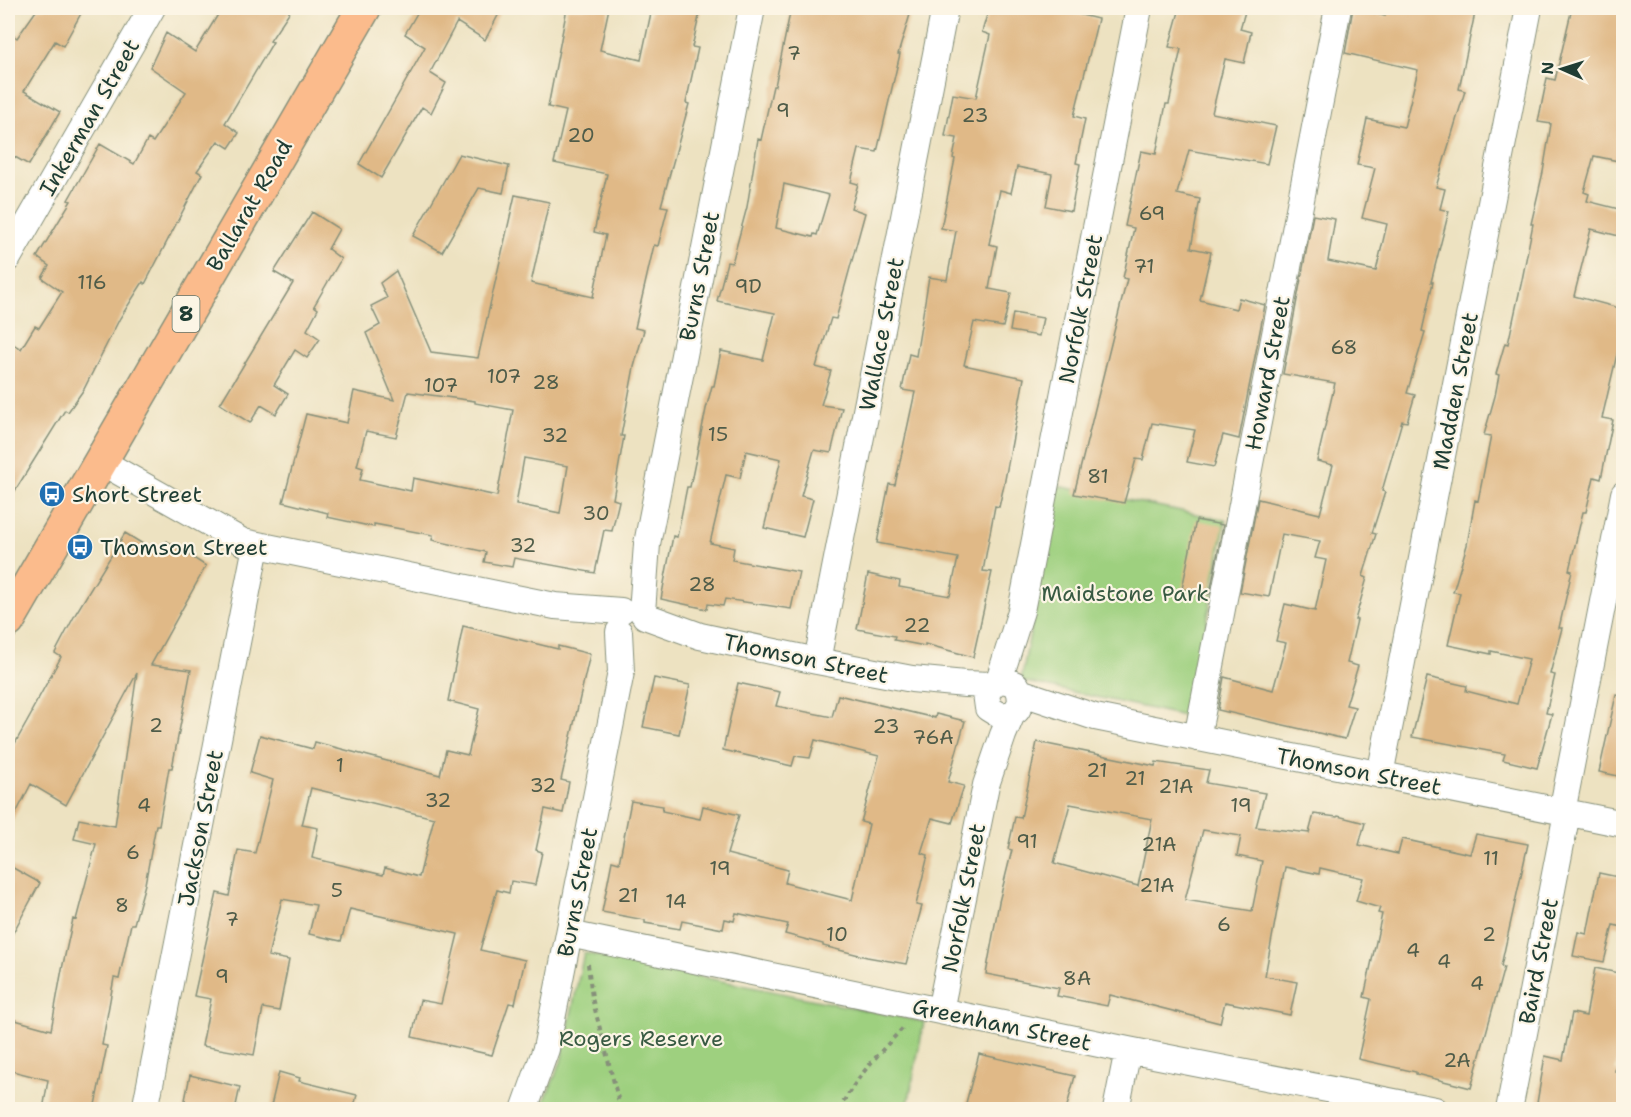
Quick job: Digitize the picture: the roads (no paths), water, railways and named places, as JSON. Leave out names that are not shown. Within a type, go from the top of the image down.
[{"type":"highway","name":"Ballarat Road","points":[[8,621],[16,588],[100,461],[364,8]]},
{"type":"street","name":"Inkerman Street","points":[[8,258],[152,8]]},
{"type":"street","name":"Burns Street","points":[[524,1110],[546,1049],[580,936],[621,672],[752,8]]},
{"type":"street","name":"Wallace Street","points":[[817,661],[945,8]]},
{"type":"street","name":"Norfolk Street","points":[[940,1011],[1004,698],[1139,8]]},
{"type":"street","name":"Howard Street","points":[[1197,738],[1338,8]]},
{"type":"street","name":"Madden Street","points":[[1380,775],[1529,8]]},
{"type":"street","name":"Thomson Street","points":[[100,461],[229,535],[256,546],[1623,824]]},
{"type":"street","name":"Baird Street","points":[[1509,1110],[1623,494]]},
{"type":"street","name":"Jackson Street","points":[[145,1110],[256,546]]},
{"type":"street","name":"Greenham Street","points":[[580,936],[1128,1050],[1435,1110]]},
{"type":"street","points":[[1116,1110],[1128,1050]]},
{"type":"place","name":"Short Street","points":[[52,494]]},
{"type":"place","name":"Thomson Street","points":[[80,547]]},
{"type":"park label","name":"Maidstone Park","points":[[1125,593]]},
{"type":"park label","name":"Rogers Reserve","points":[[641,1038]]}]
